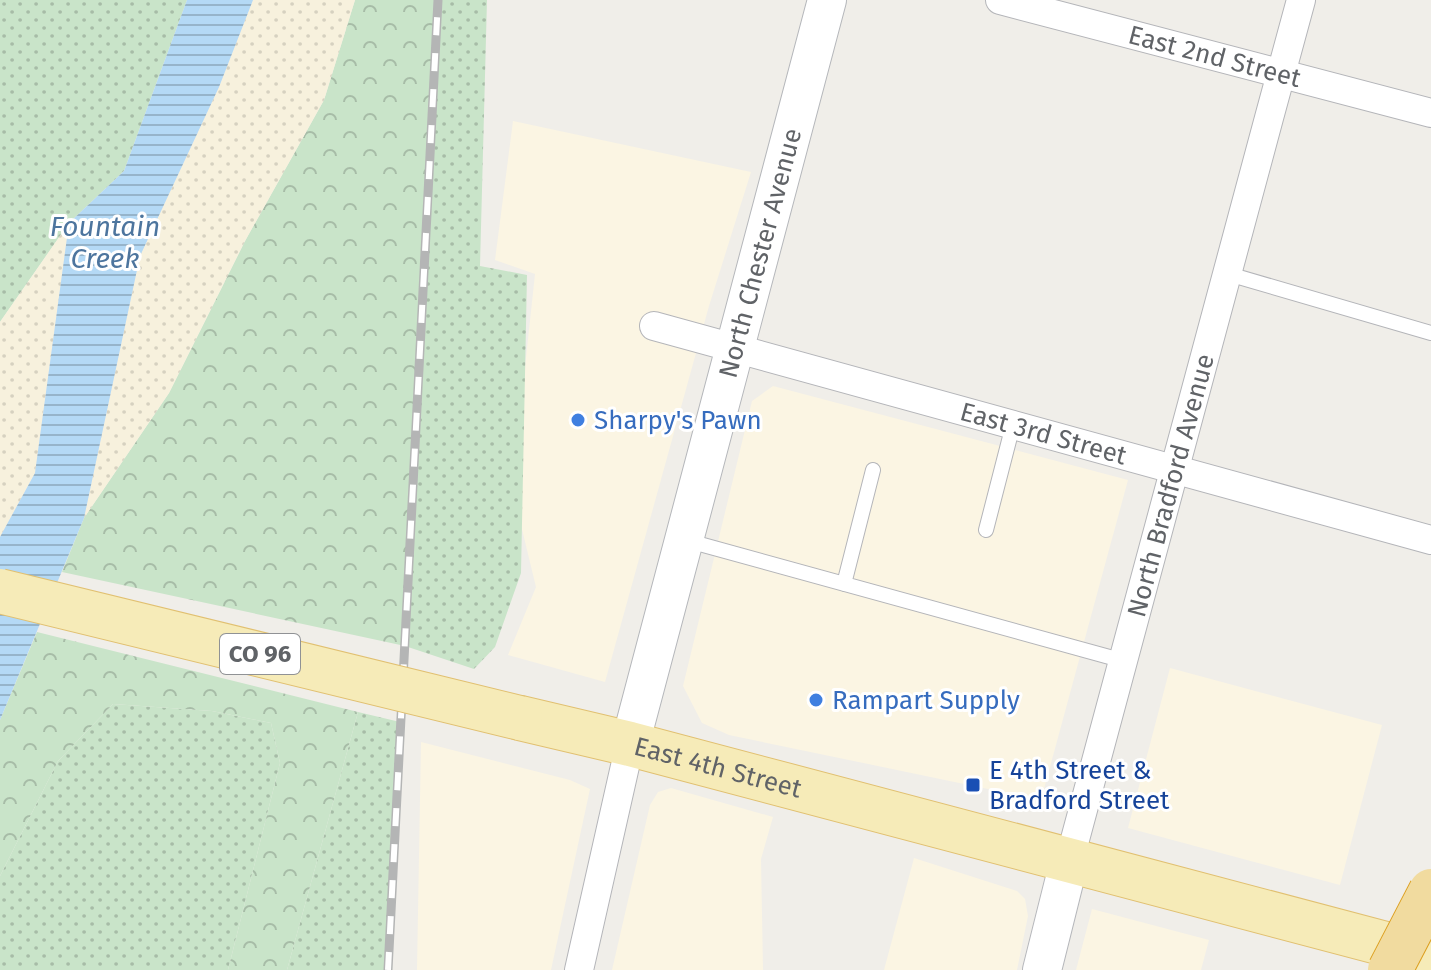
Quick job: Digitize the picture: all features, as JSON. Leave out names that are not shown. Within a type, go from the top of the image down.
[{"type":"highway","points":[[1390,970],[1431,891]]},
{"type":"main road","name":"East 4th Street","points":[[0,591],[630,744],[1431,956]]},
{"type":"street","name":"North Chester Avenue","points":[[579,970],[630,744],[827,0]]},
{"type":"street","name":"East 2nd Street","points":[[1000,0],[1431,113]]},
{"type":"street","name":"North Bradford Avenue","points":[[1042,970],[1177,469],[1224,273],[1301,0]]},
{"type":"street","name":"East 3rd Street","points":[[654,326],[1431,540]]},
{"type":"lane","points":[[1224,273],[1431,333]]},
{"type":"lane","points":[[986,530],[1013,425]]},
{"type":"lane","points":[[844,584],[873,470]]},
{"type":"lane","points":[[684,539],[1124,661]]},
{"type":"shaded area","points":[[513,121],[751,172],[709,306],[605,682],[508,655],[536,587],[512,488],[535,274],[495,260]]},
{"type":"shaded area","points":[[773,386],[1128,480],[1041,800],[729,735],[702,723],[683,686],[752,401]]},
{"type":"shaded area","points":[[1170,668],[1382,725],[1340,885],[1128,828]]},
{"type":"shaded area","points":[[421,742],[570,780],[590,789],[551,970],[417,970]]},
{"type":"shaded area","points":[[671,788],[773,817],[761,859],[763,970],[612,970],[650,805],[658,792]]},
{"type":"shaded area","points":[[914,858],[1017,891],[1025,899],[1028,916],[1017,970],[884,970]]},
{"type":"shaded area","points":[[1092,909],[1209,940],[1201,970],[1076,970]]},
{"type":"green space","points":[[0,0],[187,0],[124,171],[69,223],[0,322]]},
{"type":"green space","points":[[355,0],[439,0],[405,646],[62,572],[84,518],[169,393],[245,241],[324,100]]},
{"type":"green space","points":[[438,0],[487,0],[480,266],[527,275],[521,573],[495,647],[474,669],[405,646]]},
{"type":"green space","points":[[37,632],[358,712],[287,970],[228,970],[280,763],[271,723],[212,711],[113,704],[58,761],[0,876],[0,720]]},
{"type":"green space","points":[[113,704],[212,711],[271,723],[280,763],[228,970],[0,970],[0,876],[58,761]]},
{"type":"green space","points":[[358,712],[400,722],[388,970],[287,970]]},
{"type":"sand","points":[[253,0],[355,0],[324,100],[245,241],[169,393],[84,518],[140,256],[219,87]]},
{"type":"sand","points":[[69,223],[35,473],[0,537],[0,322]]},
{"type":"water","name":"Fountain Creek","points":[[187,0],[253,0],[219,87],[140,256],[84,518],[0,720],[0,537],[35,473],[69,223],[124,171]]},
{"type":"railway","points":[[388,970],[438,0]]},
{"type":"place","name":"Sharpy's Pawn","points":[[578,420]]},
{"type":"place","name":"Rampart Supply","points":[[816,700]]},
{"type":"place","name":"E 4th Street & Bradford Street","points":[[973,785]]}]
